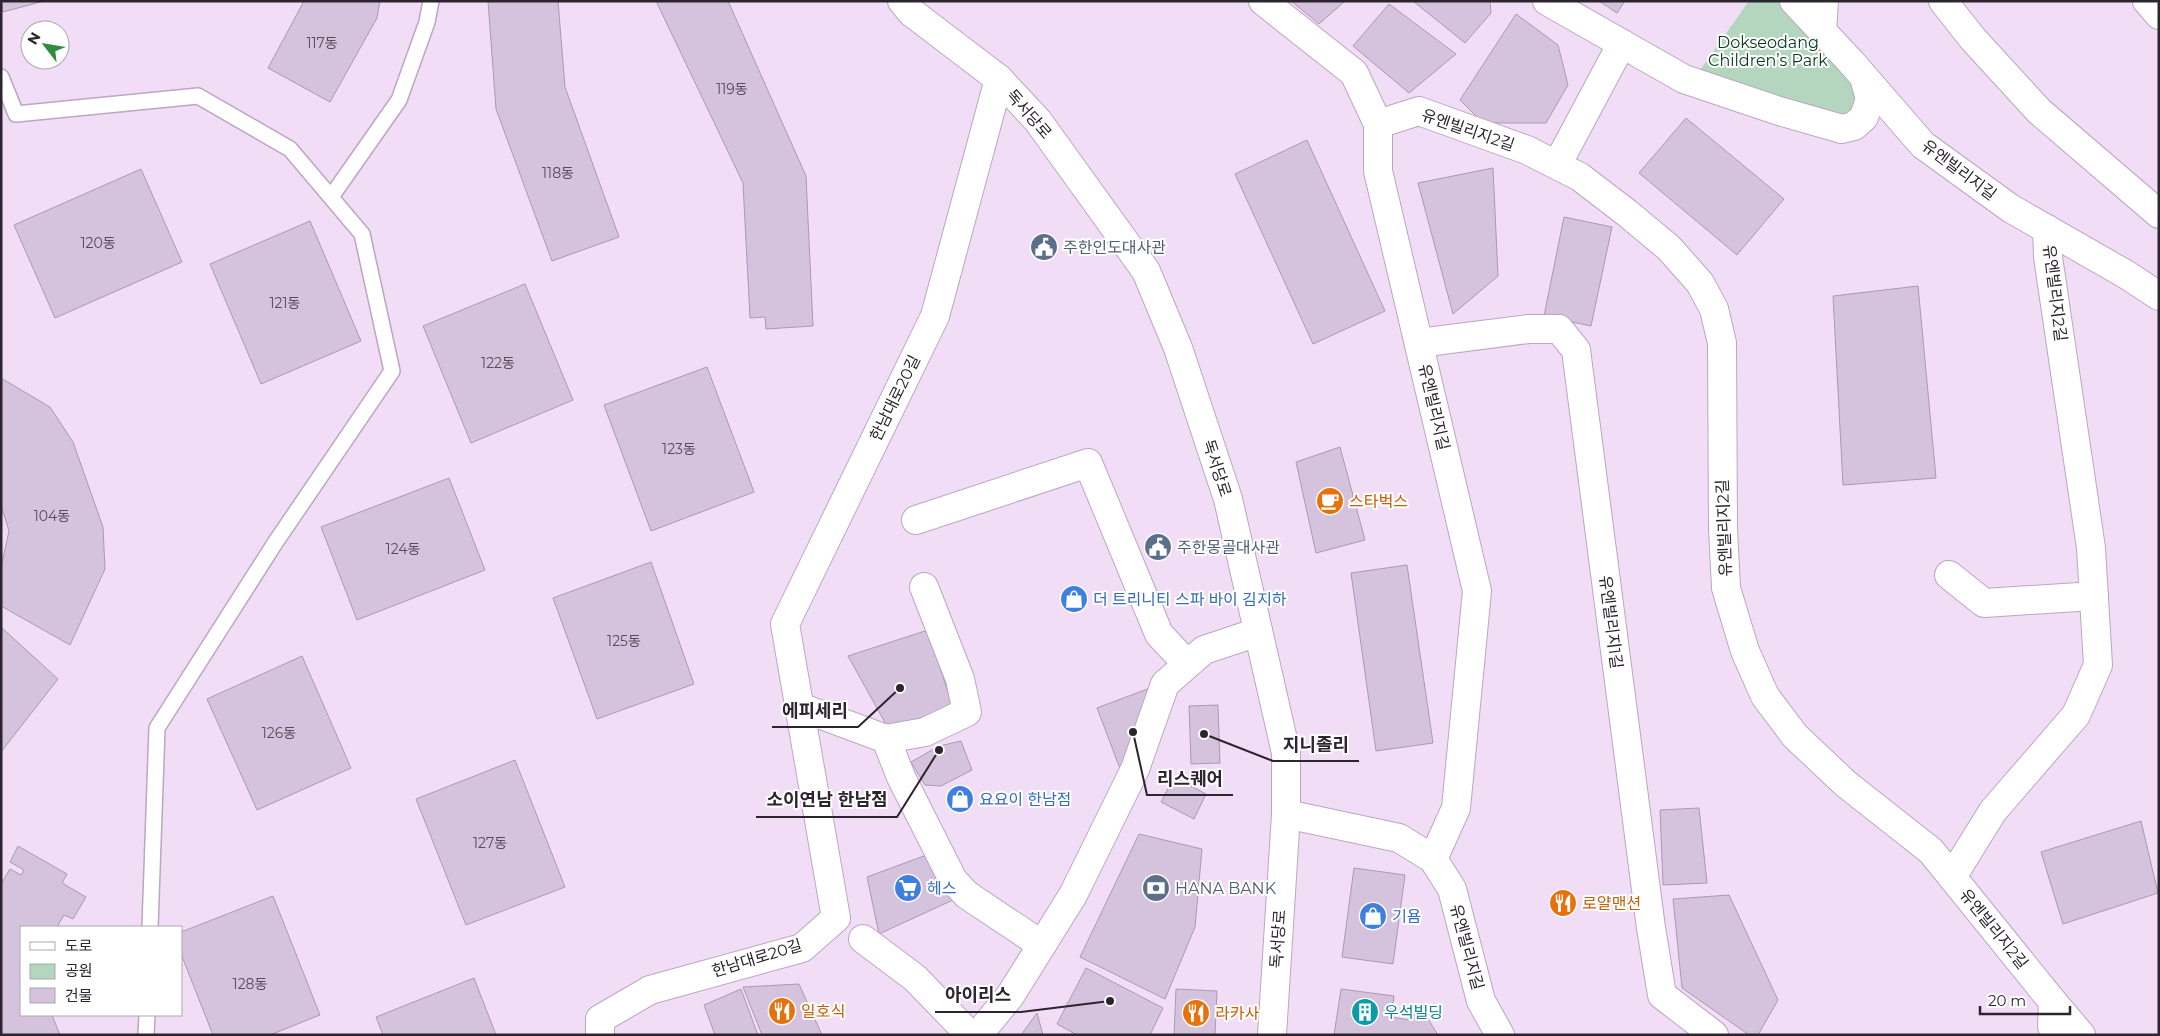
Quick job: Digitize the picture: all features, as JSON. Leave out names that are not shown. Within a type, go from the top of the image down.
[{"type":"street","name":"독서당로","points":[[902,1],[911,12],[999,79],[1038,121],[1146,271],[1178,348],[1228,499],[1286,753],[1286,814],[1272,1035]]},
{"type":"street","name":"유엔빌리지길","points":[[1263,1],[1354,73],[1378,124],[1378,170],[1477,591],[1456,808],[1433,859]]},
{"type":"street","points":[[1547,1],[1684,79],[1779,111],[1842,129],[1854,126],[1864,117],[1870,98],[1865,80]]},
{"type":"street","name":"유엔빌리지길","points":[[1794,1],[1923,145],[2010,208],[2159,296]]},
{"type":"street","points":[[1822,32],[1824,1]]},
{"type":"street","points":[[1942,1],[1973,39],[2040,110],[2159,214]]},
{"type":"street","points":[[2147,1],[2159,15]]},
{"type":"street","points":[[1557,165],[1622,45]]},
{"type":"street","name":"한남대로20길","points":[[600,1035],[600,1019],[650,990],[802,948],[836,918],[785,624],[935,316],[999,79]]},
{"type":"street","name":"유엔빌리지2길","points":[[1378,124],[1419,111],[1527,150],[1580,177],[1669,248],[1700,283],[1714,309],[1722,343],[1723,529],[1726,588],[1745,651],[1765,696],[1795,736],[1846,784],[1931,851],[2053,1002]]},
{"type":"street","name":"유엔빌리지2길","points":[[1952,877],[1993,811],[2076,715],[2098,665],[2092,548],[2048,257],[2047,229]]},
{"type":"street","name":"유엔빌리지1길","points":[[1419,343],[1528,329],[1558,329],[1576,350],[1650,928],[1662,994],[1714,1035]]},
{"type":"street","points":[[916,520],[1088,463],[1159,634],[1187,664]]},
{"type":"street","points":[[1950,575],[1984,603],[2094,596]]},
{"type":"street","points":[[800,707],[886,739],[925,732],[967,712],[960,679],[924,587]]},
{"type":"street","points":[[978,1035],[1010,996],[1073,895],[1134,769],[1165,684],[1204,650],[1258,632]]},
{"type":"street","points":[[886,739],[901,777],[953,880],[968,895],[1042,945]]},
{"type":"street","name":"유엔빌리지길","points":[[1286,814],[1399,838],[1433,859],[1452,889],[1481,1001],[1500,1035]]},
{"type":"street","points":[[863,939],[915,978],[970,1035]]},
{"type":"street","points":[[2053,1002],[2052,1026],[2055,1035]]},
{"type":"street","points":[[2053,1002],[2081,1035]]},
{"type":"lane","points":[[330,197],[399,100],[427,22],[431,1]]},
{"type":"lane","points":[[1,77],[16,114],[198,96],[290,149],[362,234],[392,371],[275,543],[157,728],[150,926]]},
{"type":"lane","points":[[146,1035],[147,1016]]},
{"type":"green space","name":"Dokseodang Children’s Park","points":[[1749,1],[1785,1],[1865,100],[1848,118],[1696,76]]},
{"type":"building","points":[[1,1],[44,1],[3,12]]},
{"type":"building","points":[[304,1],[380,1],[377,18],[330,102],[268,68]]},
{"type":"building","points":[[488,1],[558,1],[565,87],[619,237],[552,261],[496,109]]},
{"type":"building","points":[[656,1],[728,1],[806,176],[813,326],[766,329],[765,317],[750,318],[743,183]]},
{"type":"building","points":[[1291,1],[1345,1],[1319,24]]},
{"type":"building","points":[[1413,1],[1490,1],[1491,13],[1465,43]]},
{"type":"building","points":[[1599,1],[1625,1],[1617,13]]},
{"type":"building","points":[[1389,4],[1456,54],[1409,93],[1353,46]]},
{"type":"building","points":[[1516,14],[1558,45],[1568,85],[1546,123],[1483,123],[1460,100]]},
{"type":"building","points":[[1686,118],[1784,199],[1737,255],[1639,173]]},
{"type":"building","points":[[1307,140],[1385,311],[1313,344],[1235,174]]},
{"type":"building","points":[[1493,168],[1498,276],[1453,314],[1418,183]]},
{"type":"building","points":[[141,169],[182,262],[55,318],[14,225]]},
{"type":"building","points":[[1564,217],[1612,227],[1591,326],[1544,316]]},
{"type":"building","points":[[310,221],[361,341],[261,384],[210,264]]},
{"type":"building","points":[[525,284],[573,400],[471,443],[423,326]]},
{"type":"building","points":[[1918,286],[1936,478],[1843,485],[1833,296]]},
{"type":"building","points":[[707,367],[754,492],[651,531],[604,405]]},
{"type":"building","points":[[1,378],[50,407],[73,442],[103,527],[105,569],[70,645],[1,606],[1,568],[9,531],[1,505]]},
{"type":"building","name":"스타벅스","points":[[1340,447],[1365,540],[1316,553],[1296,462]]},
{"type":"building","points":[[449,478],[485,570],[357,620],[321,527]]},
{"type":"building","points":[[651,562],[694,684],[597,719],[553,598]]},
{"type":"building","points":[[1407,565],[1433,743],[1376,751],[1351,573]]},
{"type":"building","points":[[1,627],[58,679],[1,752]]},
{"type":"building","points":[[928,630],[953,708],[888,728],[848,656]]},
{"type":"building","points":[[302,656],[351,768],[257,810],[207,699]]},
{"type":"building","points":[[1158,685],[1124,779],[1097,708]]},
{"type":"building","points":[[1218,705],[1220,763],[1191,764],[1189,706]]},
{"type":"building","points":[[961,741],[972,770],[941,786],[925,785],[911,762],[939,746]]},
{"type":"building","points":[[515,760],[565,887],[466,925],[416,799]]},
{"type":"building","points":[[1174,777],[1206,794],[1194,819],[1161,802]]},
{"type":"building","points":[[1699,808],[1707,883],[1663,885],[1660,810]]},
{"type":"building","points":[[2141,821],[2158,893],[2063,924],[2041,852]]},
{"type":"building","name":"HANA BANK","points":[[1139,834],[1202,849],[1195,927],[1165,999],[1080,957]]},
{"type":"building","points":[[18,846],[67,874],[62,883],[86,897],[73,919],[64,915],[58,926],[20,926],[20,1016],[52,1016],[60,1035],[1,1035],[1,884],[10,869],[21,875],[24,870],[10,862]]},
{"type":"building","name":"헤스","points":[[932,853],[953,900],[879,934],[867,877]]},
{"type":"building","name":"기욤","points":[[1354,868],[1405,875],[1393,964],[1342,957]]},
{"type":"building","points":[[1729,895],[1778,1000],[1758,1035],[1749,1035],[1682,988],[1673,899]]},
{"type":"building","points":[[273,896],[320,1015],[270,1035],[213,1035],[182,957],[182,932]]},
{"type":"building","points":[[1086,968],[1163,1008],[1150,1035],[1077,1035],[1057,1024]]},
{"type":"building","points":[[474,978],[496,1035],[383,1035],[376,1017]]},
{"type":"building","name":"일호식","points":[[799,984],[822,1035],[762,1035],[743,987]]},
{"type":"building","points":[[741,989],[758,1035],[715,1035],[704,1005]]},
{"type":"building","name":"라카사","points":[[1176,989],[1217,991],[1215,1035],[1174,1035]]},
{"type":"building","name":"우석빌딩","points":[[1341,989],[1394,996],[1391,1017],[1410,1020],[1420,1006],[1438,1035],[1334,1035]]},
{"type":"building","points":[[1037,1013],[1043,1035],[1021,1035]]},
{"type":"place","name":"주한인도대사관","points":[[1044,247]]},
{"type":"place","name":"스타벅스","points":[[1330,501]]},
{"type":"place","name":"주한몽골대사관","points":[[1158,547]]},
{"type":"place","name":"더 트리니티 스파 바이 김지하","points":[[1074,599]]},
{"type":"place","name":"에피세리","points":[[900,688]]},
{"type":"place","name":"리스퀘어","points":[[1133,732]]},
{"type":"place","name":"지니졸리","points":[[1204,734]]},
{"type":"place","name":"소이연남 한남점","points":[[939,750]]},
{"type":"place","name":"요요이 한남점","points":[[960,799]]},
{"type":"place","name":"헤스","points":[[908,888]]},
{"type":"place","name":"HANA BANK","points":[[1156,888]]},
{"type":"place","name":"로얄맨션","points":[[1563,903]]},
{"type":"place","name":"기욤","points":[[1373,916]]},
{"type":"place","name":"아이리스","points":[[1110,1001]]},
{"type":"place","name":"일호식","points":[[782,1011]]},
{"type":"place","name":"우석빌딩","points":[[1365,1012]]},
{"type":"place","name":"라카사","points":[[1196,1013]]}]
